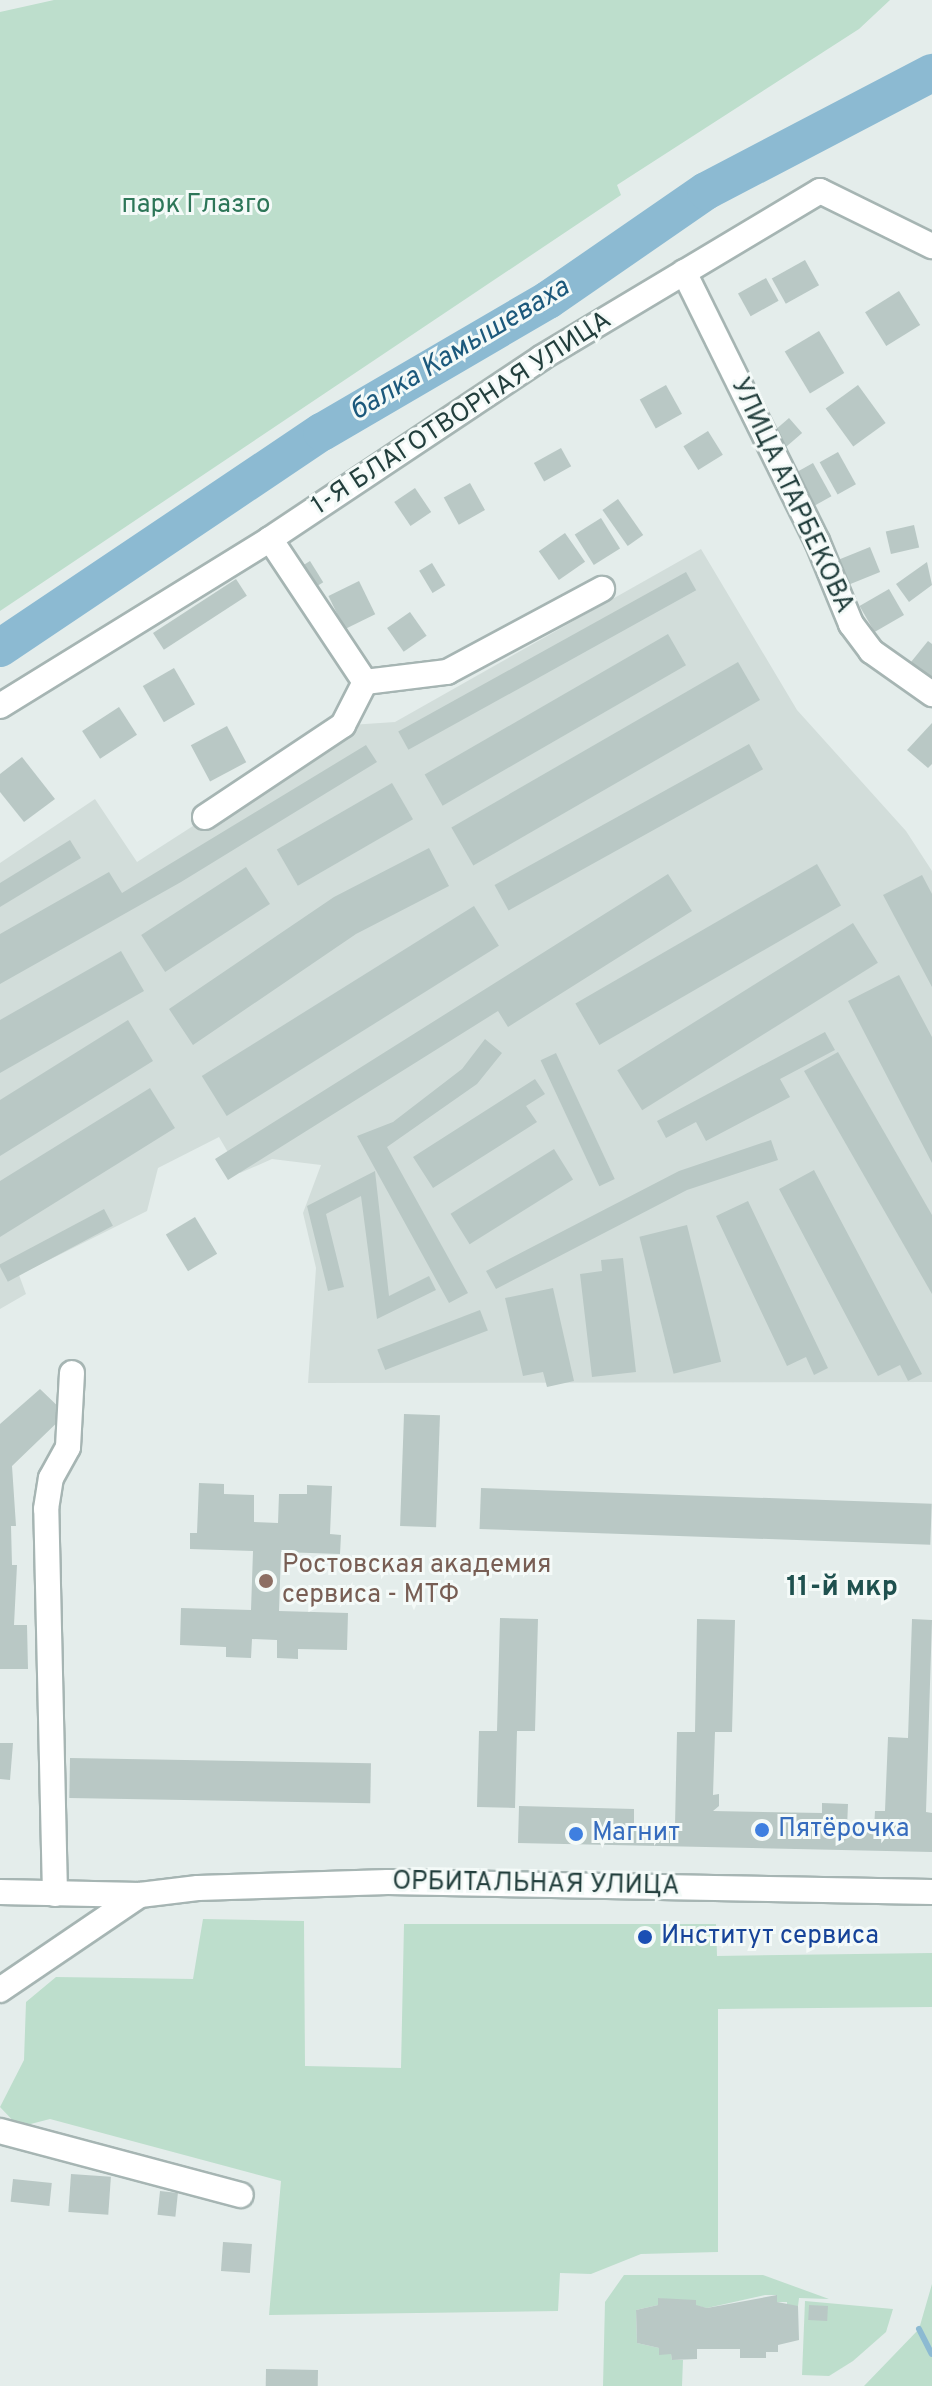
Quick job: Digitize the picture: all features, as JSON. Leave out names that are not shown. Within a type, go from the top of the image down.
[{"type":"street","name":"1-Я БЛАГОТВОРНАЯ УЛИЦА","points":[[0,706],[270,539],[541,358],[820,191],[932,246]]},
{"type":"street","name":"УЛИЦА АТАРБЕКОВА","points":[[684,272],[817,541],[851,624],[871,651],[932,694]]},
{"type":"street","points":[[270,539],[365,682]]},
{"type":"street","points":[[365,682],[447,672],[602,589]]},
{"type":"street","points":[[205,817],[343,725],[365,682]]},
{"type":"street","points":[[55,1894],[46,1509],[51,1478],[68,1447],[72,1373]]},
{"type":"street","name":"ОРБИТАЛЬНАЯ УЛИЦА","points":[[0,1892],[140,1895],[198,1888],[388,1882],[932,1892]]},
{"type":"street","points":[[0,1990],[140,1895]]},
{"type":"street","points":[[0,2131],[241,2195]]},
{"type":"shaded area","points":[[701,549],[797,710],[906,831],[932,871],[932,1382],[308,1383],[316,1268],[303,1213],[321,1165],[272,1159],[240,1173],[219,1137],[158,1168],[147,1211],[19,1275],[26,1294],[0,1309],[0,863],[95,799],[137,862],[350,725],[395,722]]},
{"type":"green space","name":"парк Глазго","points":[[54,0],[890,0],[859,29],[617,185],[621,195],[0,611],[0,12]]},
{"type":"green space","points":[[203,1919],[304,1921],[305,2066],[401,2068],[404,1924],[716,1924],[717,1956],[932,1953],[932,2007],[718,2009],[718,2252],[641,2254],[591,2274],[560,2273],[558,2311],[269,2315],[281,2181],[50,2119],[19,2127],[0,2107],[24,2060],[26,2002],[56,1977],[193,1979]]},
{"type":"green space","points":[[624,2275],[763,2275],[829,2299],[799,2298],[798,2306],[787,2307],[787,2302],[777,2302],[776,2295],[765,2295],[707,2308],[658,2298],[658,2305],[636,2310],[637,2343],[659,2348],[659,2354],[671,2354],[672,2360],[683,2360],[682,2386],[603,2386],[605,2302]]},
{"type":"green space","points":[[932,2284],[932,2386],[864,2386],[919,2329]]},
{"type":"green space","points":[[805,2301],[893,2309],[886,2332],[853,2361],[829,2376],[802,2375]]},
{"type":"building","points":[[805,260],[819,285],[786,304],[772,278]]},
{"type":"building","points":[[766,278],[779,301],[751,316],[738,294]]},
{"type":"building","points":[[899,291],[920,325],[886,346],[865,312]]},
{"type":"building","points":[[819,331],[844,373],[810,394],[785,352]]},
{"type":"building","points":[[666,385],[682,414],[656,428],[640,400]]},
{"type":"building","points":[[858,385],[886,423],[853,447],[826,409]]},
{"type":"building","points":[[789,418],[802,433],[786,447],[773,432]]},
{"type":"building","points":[[708,431],[723,455],[698,470],[683,446]]},
{"type":"building","points":[[561,448],[571,466],[544,481],[534,463]]},
{"type":"building","points":[[838,452],[856,484],[838,495],[820,462]]},
{"type":"building","points":[[813,463],[831,496],[813,506],[795,473]]},
{"type":"building","points":[[470,483],[485,510],[459,525],[444,498]]},
{"type":"building","points":[[415,488],[431,512],[410,526],[394,502]]},
{"type":"building","points":[[618,499],[643,535],[628,546],[602,510]]},
{"type":"building","points":[[601,518],[620,549],[594,565],[575,534]]},
{"type":"building","points":[[914,525],[919,547],[891,554],[886,532]]},
{"type":"building","points":[[565,533],[585,562],[559,580],[539,551]]},
{"type":"building","points":[[870,547],[880,572],[843,587],[833,562]]},
{"type":"building","points":[[310,561],[323,582],[309,591],[296,570]]},
{"type":"building","points":[[927,562],[932,585],[909,602],[896,584]]},
{"type":"building","points":[[432,563],[445,585],[433,593],[419,571]]},
{"type":"building","points":[[686,572],[696,590],[408,750],[398,732]]},
{"type":"building","points":[[236,579],[247,596],[164,650],[153,633]]},
{"type":"building","points":[[359,581],[375,614],[345,629],[328,596]]},
{"type":"building","points":[[889,589],[904,615],[875,632],[860,606]]},
{"type":"building","points":[[410,612],[427,636],[404,652],[387,628]]},
{"type":"building","points":[[668,634],[686,665],[443,806],[425,774]]},
{"type":"building","points":[[928,641],[932,644],[932,680],[911,662]]},
{"type":"building","points":[[738,662],[760,700],[473,866],[451,828]]},
{"type":"building","points":[[174,668],[195,704],[164,722],[143,686]]},
{"type":"building","points":[[119,707],[137,735],[100,759],[82,731]]},
{"type":"building","points":[[932,723],[932,764],[928,768],[907,750]]},
{"type":"building","points":[[227,726],[246,762],[210,781],[191,745]]},
{"type":"building","points":[[749,744],[763,769],[509,910],[494,885]]},
{"type":"building","points":[[366,745],[377,762],[181,882],[0,984],[0,934],[109,872],[122,893]]},
{"type":"building","points":[[22,757],[55,799],[24,822],[0,792],[0,774]]},
{"type":"building","points":[[392,783],[413,819],[298,886],[277,850]]},
{"type":"building","points":[[70,840],[81,858],[0,907],[0,883]]},
{"type":"building","points":[[429,848],[449,886],[356,934],[193,1045],[169,1009],[334,897]]},
{"type":"building","points":[[817,864],[841,906],[599,1045],[575,1004]]},
{"type":"building","points":[[246,867],[270,904],[165,972],[141,935]]},
{"type":"building","points":[[668,874],[692,911],[508,1027],[498,1011],[228,1180],[215,1159]]},
{"type":"building","points":[[922,875],[932,894],[932,987],[883,895]]},
{"type":"building","points":[[474,906],[499,946],[227,1116],[202,1076]]},
{"type":"building","points":[[853,923],[878,963],[642,1110],[617,1070]]},
{"type":"building","points":[[121,951],[144,991],[0,1073],[0,1020]]},
{"type":"building","points":[[899,975],[932,1037],[932,1163],[848,1001]]},
{"type":"building","points":[[128,1020],[153,1061],[0,1156],[0,1100]]},
{"type":"building","points":[[825,1032],[835,1050],[780,1079],[790,1097],[706,1141],[696,1122],[666,1138],[657,1121]]},
{"type":"building","points":[[485,1039],[502,1053],[477,1084],[387,1147],[468,1293],[449,1303],[357,1136],[393,1122],[462,1069]]},
{"type":"building","points":[[838,1052],[932,1215],[932,1294],[804,1071]]},
{"type":"building","points":[[556,1053],[615,1179],[599,1186],[541,1060]]},
{"type":"building","points":[[535,1079],[545,1094],[526,1106],[537,1122],[433,1188],[413,1157]]},
{"type":"building","points":[[150,1088],[175,1128],[0,1237],[0,1181]]},
{"type":"building","points":[[771,1140],[778,1160],[687,1190],[496,1289],[486,1271],[679,1171]]},
{"type":"building","points":[[554,1149],[573,1180],[470,1244],[451,1214]]},
{"type":"building","points":[[814,1170],[922,1374],[908,1381],[900,1365],[878,1376],[779,1189]]},
{"type":"building","points":[[375,1171],[389,1296],[429,1276],[436,1290],[377,1319],[361,1196],[326,1214],[344,1287],[328,1291],[307,1206]]},
{"type":"building","points":[[748,1201],[828,1368],[814,1375],[806,1357],[787,1366],[716,1216]]},
{"type":"building","points":[[104,1209],[113,1226],[8,1282],[0,1264]]},
{"type":"building","points":[[195,1217],[217,1254],[188,1271],[166,1235]]},
{"type":"building","points":[[687,1225],[721,1362],[674,1374],[639,1237]]},
{"type":"building","points":[[623,1258],[636,1372],[592,1377],[580,1274],[602,1271],[601,1260]]},
{"type":"building","points":[[553,1288],[574,1381],[547,1387],[543,1372],[523,1376],[505,1298]]},
{"type":"building","points":[[480,1310],[488,1331],[385,1370],[377,1349]]},
{"type":"building","points":[[40,1389],[66,1414],[12,1466],[16,1526],[11,1526],[12,1565],[17,1565],[14,1625],[27,1625],[28,1669],[0,1669],[0,1424]]},
{"type":"building","points":[[404,1414],[440,1415],[436,1527],[400,1526]]},
{"type":"building","name":"Ростовская академия сервиса - МТФ","points":[[199,1483],[224,1484],[224,1494],[254,1495],[254,1522],[278,1523],[279,1494],[307,1494],[307,1485],[332,1486],[330,1534],[341,1535],[340,1554],[281,1552],[279,1611],[348,1613],[347,1650],[298,1649],[298,1659],[277,1658],[277,1640],[252,1639],[251,1658],[226,1657],[226,1647],[180,1645],[181,1608],[251,1610],[253,1551],[190,1549],[190,1533],[197,1533]]},
{"type":"building","points":[[481,1488],[932,1504],[930,1545],[480,1529]]},
{"type":"building","points":[[500,1618],[538,1619],[535,1731],[517,1731],[515,1808],[477,1807],[479,1731],[497,1731]]},
{"type":"building","points":[[697,1619],[735,1620],[732,1732],[715,1732],[713,1795],[719,1794],[719,1806],[713,1811],[822,1813],[822,1803],[848,1804],[847,1828],[874,1829],[875,1811],[885,1811],[888,1737],[908,1738],[912,1619],[932,1620],[926,1812],[932,1813],[932,1852],[518,1843],[519,1806],[634,1809],[634,1825],[675,1826],[677,1732],[695,1732]]},
{"type":"building","points":[[0,1743],[13,1743],[10,1780],[0,1779]]},
{"type":"building","points":[[70,1758],[371,1763],[370,1803],[69,1798]]},
{"type":"building","points":[[71,2174],[111,2177],[108,2215],[68,2212]]},
{"type":"building","points":[[13,2179],[52,2183],[49,2206],[11,2202]]},
{"type":"building","points":[[160,2191],[178,2193],[175,2217],[157,2215]]},
{"type":"building","points":[[223,2242],[252,2244],[250,2273],[221,2271]]},
{"type":"building","points":[[777,2295],[777,2302],[798,2306],[799,2340],[778,2345],[778,2352],[766,2352],[766,2358],[740,2358],[740,2349],[697,2349],[697,2359],[672,2360],[671,2354],[659,2355],[659,2348],[637,2343],[636,2310],[658,2305],[658,2298],[696,2300],[696,2305],[707,2308]]},
{"type":"building","points":[[809,2305],[828,2306],[827,2321],[808,2320]]},
{"type":"building","points":[[266,2369],[318,2370],[318,2386],[266,2386]]},
{"type":"waterway","name":"балка Камышеваха","points":[[0,648],[322,432],[548,300],[706,191],[932,73]]},
{"type":"waterway","points":[[919,2329],[932,2354]]},
{"type":"place","name":"Ростовская академия сервиса - МТФ","points":[[266,1581]]},
{"type":"place","name":"Пятёрочка","points":[[762,1830]]},
{"type":"place","name":"Магнит","points":[[576,1834]]},
{"type":"place","name":"Институт сервиса","points":[[645,1937]]},
{"type":"district","name":"11-й мкр","points":[[842,1588]]}]
